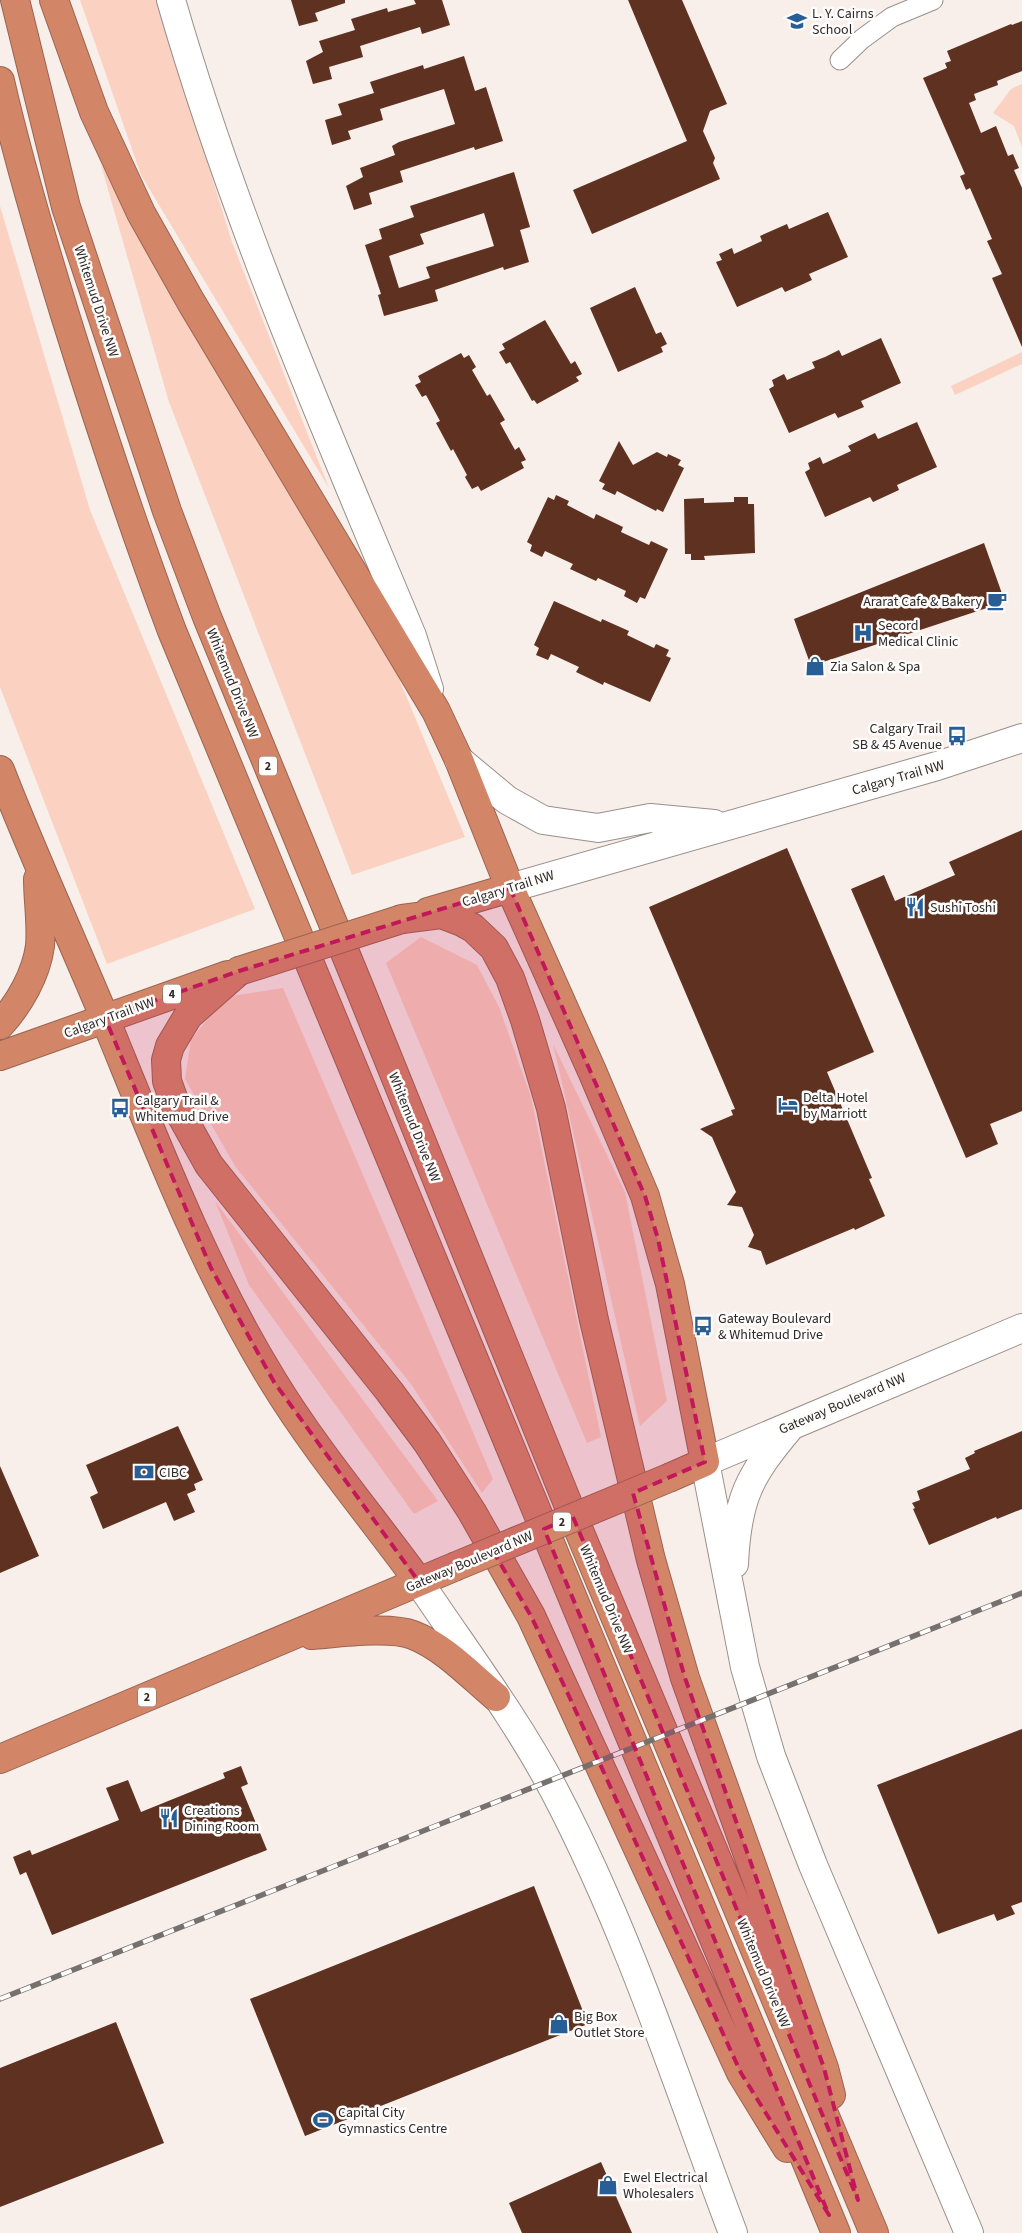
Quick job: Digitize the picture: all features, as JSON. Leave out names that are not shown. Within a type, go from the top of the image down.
[{"type":"highway","name":"Whitemud Drive NW","points":[[15,0],[66,207],[170,520],[207,617],[364,998],[572,1514],[858,2200],[874,2233]]},
{"type":"highway","points":[[54,0],[94,112],[141,213],[210,334],[436,711],[459,760],[510,888],[592,1071],[645,1196],[670,1284],[705,1462]]},
{"type":"highway","points":[[0,81],[33,210],[116,476],[172,631],[833,2224]]},
{"type":"highway","points":[[0,770],[37,863],[105,1018],[180,1201],[211,1268],[252,1346],[304,1428],[419,1582]]},
{"type":"highway","points":[[0,1026],[21,997],[36,964],[40,927],[37,863]]},
{"type":"highway","name":"Calgary Trail NW","points":[[0,1056],[239,971],[402,919],[510,888]]},
{"type":"highway","points":[[402,919],[441,914],[473,928],[494,948],[503,962],[522,1011],[551,1108],[596,1330],[651,1560],[685,1678],[824,2068],[858,2200]]},
{"type":"highway","points":[[239,971],[188,1016],[170,1046],[166,1060],[167,1081],[176,1106],[209,1165],[389,1391],[427,1442],[472,1512],[532,1616],[741,2073],[833,2224]]},
{"type":"highway","name":"Gateway Boulevard NW","points":[[0,1759],[454,1566],[705,1462]]},
{"type":"highway","points":[[293,1636],[376,1631],[411,1634],[442,1652],[496,1697]]},
{"type":"main road","points":[[171,0],[206,115],[252,245],[412,636],[436,711]]},
{"type":"main road","name":"Calgary Trail NW","points":[[510,888],[938,766],[1022,738]]},
{"type":"main road","points":[[459,760],[507,800],[543,820],[598,828],[650,818],[731,825]]},
{"type":"main road","name":"Gateway Boulevard NW","points":[[705,1462],[1022,1328]]},
{"type":"main road","points":[[745,1666],[733,1594],[735,1544],[742,1505],[746,1490],[756,1470],[794,1423]]},
{"type":"main road","points":[[705,1462],[745,1666],[771,1756],[795,1822],[969,2233]]},
{"type":"main road","points":[[419,1582],[496,1697],[549,1781],[594,1872],[639,1977],[733,2233]]},
{"type":"street","points":[[840,60],[862,39],[892,17],[932,0]]},
{"type":"highlighted area","points":[[510,888],[645,1196],[658,1239],[705,1462],[633,1493],[685,1678],[824,2068],[858,2200],[573,1517],[544,1529],[829,2215],[741,2073],[531,1616],[493,1551],[419,1582],[274,1382],[211,1268],[105,1018],[239,971]]},
{"type":"shaded area","points":[[80,0],[157,0],[232,242],[329,488],[141,175]]},
{"type":"shaded area","points":[[1022,84],[1022,147],[1014,126],[993,113],[1011,89]]},
{"type":"shaded area","points":[[101,165],[389,655],[465,837],[352,875],[169,402]]},
{"type":"shaded area","points":[[0,206],[90,510],[255,909],[107,964],[0,687]]},
{"type":"shaded area","points":[[1022,352],[1022,364],[955,395],[951,386]]},
{"type":"shaded area","points":[[421,937],[477,965],[499,1007],[531,1097],[601,1437],[587,1443],[386,963]]},
{"type":"shaded area","points":[[283,988],[493,1479],[482,1493],[411,1384],[235,1166],[185,1079],[191,1040],[225,997]]},
{"type":"shaded area","points":[[553,1044],[625,1192],[667,1401],[640,1426]]},
{"type":"shaded area","points":[[215,1201],[438,1501],[414,1514],[249,1285]]},
{"type":"building","points":[[291,0],[345,0],[345,3],[315,13],[318,21],[299,26]]},
{"type":"building","points":[[414,0],[442,0],[450,25],[422,34],[420,27],[360,46],[363,57],[329,67],[332,79],[313,84],[306,61],[323,52],[319,41],[355,30],[351,19],[387,8],[388,12],[416,4]]},
{"type":"building","points":[[628,0],[682,0],[727,104],[710,111],[703,131],[715,158],[713,163],[720,179],[592,234],[573,190],[687,141]]},
{"type":"building","points":[[1022,21],[1022,71],[997,81],[998,85],[974,94],[976,100],[969,103],[981,133],[996,126],[1008,156],[1013,154],[1019,168],[1014,170],[1022,188],[1022,347],[992,278],[1002,274],[987,241],[992,239],[970,188],[966,190],[960,176],[965,174],[923,78],[947,68],[945,63],[951,61],[947,51]]},
{"type":"building","points":[[464,56],[475,91],[486,87],[503,141],[475,150],[474,147],[400,171],[403,182],[369,193],[372,204],[354,210],[346,186],[363,177],[360,168],[395,155],[392,146],[399,142],[455,124],[444,89],[380,109],[383,120],[348,131],[351,139],[332,145],[325,120],[342,115],[338,104],[374,93],[370,82],[423,65],[424,69]]},
{"type":"building","points":[[514,172],[530,227],[520,230],[529,262],[504,270],[503,267],[435,290],[438,301],[384,316],[378,295],[381,294],[365,245],[382,239],[379,229],[414,217],[410,206]],"holes":[[[484,213],[494,246],[426,267],[430,278],[399,288],[389,256],[424,244],[420,234]]]},
{"type":"building","points":[[828,212],[848,257],[809,274],[812,280],[801,285],[785,292],[782,287],[737,307],[716,262],[722,260],[719,254],[732,248],[734,254],[762,241],[760,236],[787,224],[789,229]]},
{"type":"building","points":[[635,287],[656,334],[661,332],[667,344],[661,347],[663,352],[618,372],[590,308]]},
{"type":"building","points":[[545,320],[571,364],[575,361],[582,374],[576,377],[579,381],[537,404],[534,400],[532,401],[510,362],[506,364],[499,352],[505,349],[502,344]]},
{"type":"building","points":[[881,338],[901,383],[861,401],[864,407],[838,418],[835,413],[789,433],[769,389],[774,386],[772,380],[784,374],[787,380],[815,368],[812,362],[839,350],[842,356]]},
{"type":"building","points":[[461,353],[464,358],[469,355],[476,367],[472,370],[487,396],[490,394],[505,420],[500,423],[515,450],[519,447],[526,460],[521,462],[524,468],[481,491],[478,486],[472,489],[453,449],[451,451],[436,423],[440,421],[426,395],[422,397],[415,385],[421,382],[418,376]]},
{"type":"building","points":[[917,422],[937,467],[897,485],[899,490],[873,502],[870,497],[825,517],[805,472],[810,469],[808,463],[820,457],[823,464],[851,451],[848,446],[875,433],[878,439]]},
{"type":"building","points":[[619,441],[633,465],[657,452],[667,457],[668,454],[681,460],[678,465],[684,468],[663,512],[657,509],[656,511],[617,491],[615,495],[602,489],[605,484],[599,481]]},
{"type":"building","points":[[556,495],[569,501],[567,505],[594,519],[596,514],[623,527],[621,532],[649,545],[651,541],[668,549],[645,599],[640,597],[637,603],[624,596],[626,591],[598,578],[596,581],[570,569],[573,564],[545,551],[542,557],[530,551],[532,545],[527,542],[548,497],[554,500]]},
{"type":"building","points":[[734,497],[748,497],[748,504],[754,504],[755,553],[704,556],[705,560],[691,560],[691,554],[685,554],[684,499],[704,498],[704,503],[734,502]]},
{"type":"building","points":[[984,543],[1005,602],[811,666],[794,619]]},
{"type":"building","points":[[554,601],[601,622],[602,619],[629,631],[627,635],[654,648],[656,644],[669,650],[666,656],[671,658],[650,702],[604,682],[603,685],[576,672],[579,667],[551,654],[548,660],[536,655],[539,648],[534,645]]},
{"type":"building","points":[[1022,830],[1022,1111],[990,1124],[998,1144],[966,1158],[851,889],[884,875],[895,901],[955,875],[949,862]]},
{"type":"building","name":"Delta Hotel by Marriott","points":[[787,848],[874,1052],[827,1072],[872,1178],[869,1179],[885,1216],[855,1230],[854,1228],[766,1265],[761,1251],[748,1247],[754,1235],[742,1207],[727,1205],[736,1192],[712,1137],[700,1129],[733,1115],[731,1110],[735,1109],[649,907]]},
{"type":"building","name":"CIBC","points":[[178,1426],[203,1480],[194,1484],[196,1490],[187,1494],[195,1512],[174,1521],[166,1502],[103,1529],[90,1497],[98,1493],[86,1465]]},
{"type":"building","points":[[1022,1431],[1022,1509],[997,1519],[996,1517],[929,1545],[913,1509],[915,1508],[912,1503],[920,1500],[917,1491],[970,1469],[965,1458],[975,1453],[974,1451]]},
{"type":"building","points":[[0,1466],[39,1556],[0,1573]]},
{"type":"building","points":[[1022,1729],[1022,1902],[1011,1906],[1015,1914],[997,1921],[994,1914],[938,1934],[877,1785]]},
{"type":"building","points":[[241,1766],[248,1784],[241,1787],[267,1850],[52,1935],[26,1872],[20,1875],[13,1857],[30,1850],[32,1855],[119,1820],[106,1788],[128,1780],[141,1812],[225,1778],[223,1773]]},
{"type":"building","points":[[534,1886],[588,2024],[305,2136],[250,1999]]},
{"type":"building","points":[[116,2022],[164,2143],[0,2207],[0,2068]]},
{"type":"building","points":[[601,2162],[632,2233],[522,2233],[509,2203]]},
{"type":"railway","points":[[0,1999],[1022,1593]]},
{"type":"place","name":"L. Y. Cairns School","points":[[797,21]]},
{"type":"place","name":"Ararat Cafe & Bakery","points":[[997,601]]},
{"type":"place","name":"Secord Medical Clinic","points":[[863,633]]},
{"type":"place","name":"Zia Salon & Spa","points":[[815,666]]},
{"type":"place","name":"Calgary Trail SB & 45 Avenue","points":[[957,736]]},
{"type":"place","name":"Sushi Toshi","points":[[915,907]]},
{"type":"place","name":"Delta Hotel by Marriott","points":[[788,1105]]},
{"type":"place","name":"Calgary Trail & Whitemud Drive","points":[[120,1108]]},
{"type":"place","name":"Gateway Boulevard & Whitemud Drive","points":[[703,1326]]},
{"type":"place","name":"CIBC","points":[[144,1472]]},
{"type":"place","name":"Creations Dining Room","points":[[169,1818]]},
{"type":"place","name":"Big Box Outlet Store","points":[[559,2024]]},
{"type":"place","name":"Capital City Gymnastics Centre","points":[[323,2120]]},
{"type":"place","name":"Ewel Electrical Wholesalers","points":[[608,2185]]}]
